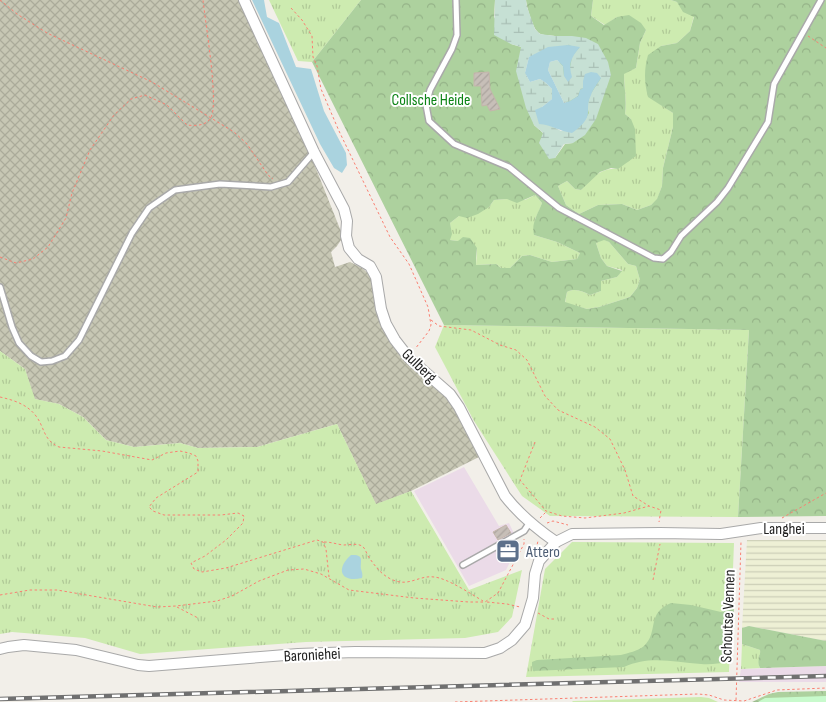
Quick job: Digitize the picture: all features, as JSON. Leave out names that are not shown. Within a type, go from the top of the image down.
[{"type":"street","name":"Gulberg","points":[[244,0],[314,152],[344,208],[349,248],[358,259],[370,266],[376,277],[381,309],[386,324],[395,340],[409,358],[450,394],[459,407],[512,506],[556,542]]},
{"type":"street","name":"Langhei","points":[[741,531],[761,528],[826,528]]},
{"type":"street","points":[[556,542],[572,534],[721,534],[741,531]]},
{"type":"street","name":"Baroniehei","points":[[0,650],[24,645],[76,650],[138,665],[150,666],[298,654],[354,652],[486,653],[500,648],[512,640],[525,625],[539,561],[556,542]]},
{"type":"lane","points":[[456,0],[456,34],[452,50],[430,90],[426,104],[429,121],[454,144],[509,167],[559,208],[654,258],[663,259],[671,252],[681,236],[717,202],[728,188],[768,122],[774,84],[821,0]]},
{"type":"lane","points":[[0,287],[19,344],[31,356],[42,362],[52,361],[65,356],[78,340],[132,232],[149,208],[174,190],[220,184],[271,187],[288,182],[314,152]]},
{"type":"lane","points":[[463,565],[524,531],[530,522]]},
{"type":"path","points":[[0,0],[17,14],[47,33],[152,82],[234,132],[247,144],[268,175],[279,184]]},
{"type":"path","points":[[0,257],[16,263],[33,259],[48,247],[66,218],[72,193],[90,150],[114,115],[131,99],[145,95],[167,105],[187,125],[198,126],[211,119],[214,108],[210,55],[202,0]]},
{"type":"path","points":[[291,8],[302,20],[312,36],[314,57],[321,89],[339,131],[390,236],[409,264],[428,307],[431,325],[429,331],[417,344],[409,358]]},
{"type":"path","points":[[802,32],[826,48]]},
{"type":"path","points":[[430,320],[439,326],[471,330],[500,345],[516,350],[528,360],[544,396],[558,410],[595,427],[610,439],[625,470],[633,496],[649,506],[661,510],[660,542],[653,580]]},
{"type":"path","points":[[0,397],[22,404],[29,409],[36,416],[44,435],[59,447],[102,451],[152,460],[166,453],[180,451],[196,456],[198,472],[156,498],[149,507],[153,511],[164,515],[221,515],[238,513],[244,516],[243,523],[226,540],[205,556],[191,563],[194,569],[202,572],[226,568],[317,540],[364,547],[377,569],[399,583],[409,583],[428,576],[436,577],[446,580],[485,602]]},
{"type":"path","points":[[535,442],[520,480],[546,512],[562,516],[586,518],[624,513],[649,506]]},
{"type":"path","points":[[779,519],[826,493]]},
{"type":"path","points":[[536,550],[540,530]]},
{"type":"path","points":[[485,602],[498,592],[524,544],[524,531]]},
{"type":"path","name":"Schoutse Vennen","points":[[736,702],[741,531]]},
{"type":"path","points":[[323,542],[326,549],[329,577]]},
{"type":"path","points":[[0,595],[30,590],[57,590],[157,607],[176,606],[217,601],[232,596],[259,581],[288,570],[304,569],[329,577],[349,590],[414,598],[507,604],[530,609],[549,619],[556,619]]},
{"type":"path","points":[[176,606],[198,618]]},
{"type":"path","points":[[455,702],[698,694],[736,702],[753,699],[777,690],[826,688]]},
{"type":"shaded area","points":[[0,0],[240,0],[299,126],[342,234],[341,240],[331,252],[335,267],[350,262],[369,274],[380,318],[444,393],[456,410],[479,457],[411,491],[376,505],[337,424],[257,447],[198,448],[180,443],[134,447],[106,440],[83,417],[59,404],[34,399],[25,369],[0,351]]},
{"type":"shaded area","points":[[464,467],[499,526],[509,523],[519,544],[506,570],[469,586],[414,491]]},
{"type":"shaded area","points":[[747,540],[826,540],[826,641],[749,626],[742,628]]},
{"type":"shaded area","points":[[826,666],[826,682],[739,682],[741,669]]},
{"type":"green space","points":[[269,0],[361,0],[312,62],[298,61]]},
{"type":"green space","name":"Collsche Heide","points":[[361,0],[495,0],[494,17],[511,44],[521,47],[534,125],[543,133],[555,158],[565,144],[573,143],[555,36],[543,35],[537,31],[526,0],[593,0],[591,16],[604,25],[617,17],[629,15],[641,23],[646,30],[640,43],[636,68],[624,74],[625,114],[631,119],[635,129],[636,156],[618,169],[611,168],[600,172],[581,190],[575,189],[567,181],[558,186],[566,205],[579,214],[598,205],[622,204],[637,210],[651,205],[657,199],[662,186],[663,168],[673,127],[673,113],[648,97],[645,76],[648,55],[661,46],[677,43],[690,31],[694,17],[683,12],[677,2],[671,0],[826,0],[826,516],[738,517],[749,330],[444,325],[312,62]],"holes":[[[535,195],[542,203],[534,223],[534,235],[557,242],[580,253],[577,259],[552,262],[530,255],[522,256],[510,268],[501,268],[496,264],[476,265],[477,248],[470,238],[463,237],[458,241],[450,240],[452,234],[450,223],[459,216],[467,218],[478,214],[489,207],[494,200],[507,199],[517,203]],[[604,240],[609,242],[628,264],[636,266],[640,280],[637,288],[630,297],[599,307],[587,309],[565,302],[567,292],[573,290],[590,295],[601,291],[601,281],[617,277],[622,271],[607,266],[601,258],[596,243]]]},
{"type":"green space","points":[[495,0],[526,0],[535,29],[540,34],[586,38],[598,44],[608,62],[611,75],[596,119],[585,135],[573,143],[564,144],[555,158],[549,159],[539,143],[543,133],[534,125],[526,108],[516,71],[521,47],[494,35]],"holes":[[[568,45],[579,48],[572,56],[570,68],[564,76],[563,66],[557,60],[550,62],[548,70],[564,103],[578,96],[583,88],[583,81],[601,78],[590,95],[587,107],[589,113],[580,127],[561,131],[550,125],[542,107],[552,99],[552,89],[540,79],[530,82],[525,73],[529,57]]]},
{"type":"green space","points":[[593,0],[671,0],[677,2],[694,16],[690,31],[677,43],[661,46],[648,96],[673,113],[673,127],[663,168],[662,186],[657,200],[651,205],[637,210],[622,204],[598,205],[579,214],[566,205],[558,186],[567,181],[575,189],[581,190],[601,172],[618,169],[631,119],[625,114],[624,73],[636,68],[640,43],[646,30],[617,17],[605,25],[591,16]]},
{"type":"green space","points":[[535,195],[542,203],[535,219],[534,235],[557,242],[580,253],[577,259],[552,262],[530,255],[522,256],[510,268],[501,268],[496,264],[476,265],[477,248],[450,240],[450,223],[459,216],[489,207],[494,200],[525,200]]},
{"type":"green space","points":[[603,239],[609,242],[628,264],[636,266],[640,280],[637,288],[630,297],[599,307],[587,309],[565,303],[567,292],[573,290],[590,295],[601,291],[601,281],[617,277],[622,270],[607,266],[601,258],[596,243]]},
{"type":"green space","points":[[444,325],[749,330],[738,517],[550,516],[522,496],[474,421],[435,347]]},
{"type":"green space","points":[[0,351],[25,369],[35,399],[59,404],[83,417],[106,440],[134,447],[180,443],[198,448],[257,447],[337,424],[376,504],[411,491],[469,590],[522,570],[512,617],[498,632],[465,638],[306,642],[140,654],[85,638],[12,632],[0,634]]},
{"type":"green space","points":[[572,542],[734,543],[729,672],[526,677],[545,569]]},
{"type":"green space","points":[[671,603],[691,605],[721,612],[734,608],[732,661],[705,664],[652,660],[633,663],[624,667],[533,671],[532,662],[537,660],[621,655],[633,652],[644,646],[648,641],[658,612]]},
{"type":"green space","points":[[749,626],[826,641],[826,666],[760,668],[758,663],[760,650],[742,644],[742,628]]},
{"type":"green space","points":[[742,644],[760,650],[760,668],[741,669]]},
{"type":"green space","points":[[826,691],[826,702],[752,702],[778,692]]},
{"type":"green space","points":[[826,696],[826,702],[758,702],[765,698]]},
{"type":"green space","points":[[701,697],[718,702],[572,702],[573,701]]},
{"type":"water","points":[[252,0],[264,0],[267,17],[279,23],[296,67],[311,69],[324,111],[346,153],[347,165],[342,173],[334,168],[320,144]]},
{"type":"water","points":[[568,45],[580,47],[571,61],[572,77],[568,82],[564,76],[563,66],[557,60],[550,62],[548,70],[564,103],[578,96],[583,88],[585,74],[597,73],[601,78],[590,97],[587,118],[572,133],[539,124],[535,110],[552,99],[552,89],[540,79],[530,82],[525,73],[529,57],[548,47]]},
{"type":"water","points":[[351,555],[360,557],[362,578],[349,578],[343,574],[343,565]]},
{"type":"building","points":[[489,72],[490,89],[500,109],[490,111],[487,105],[482,106],[481,86],[474,86],[474,73]]},
{"type":"building","points":[[506,525],[511,533],[498,540],[493,532]]},
{"type":"railway","points":[[0,699],[826,676]]},
{"type":"place","name":"Attero","points":[[508,551]]}]
